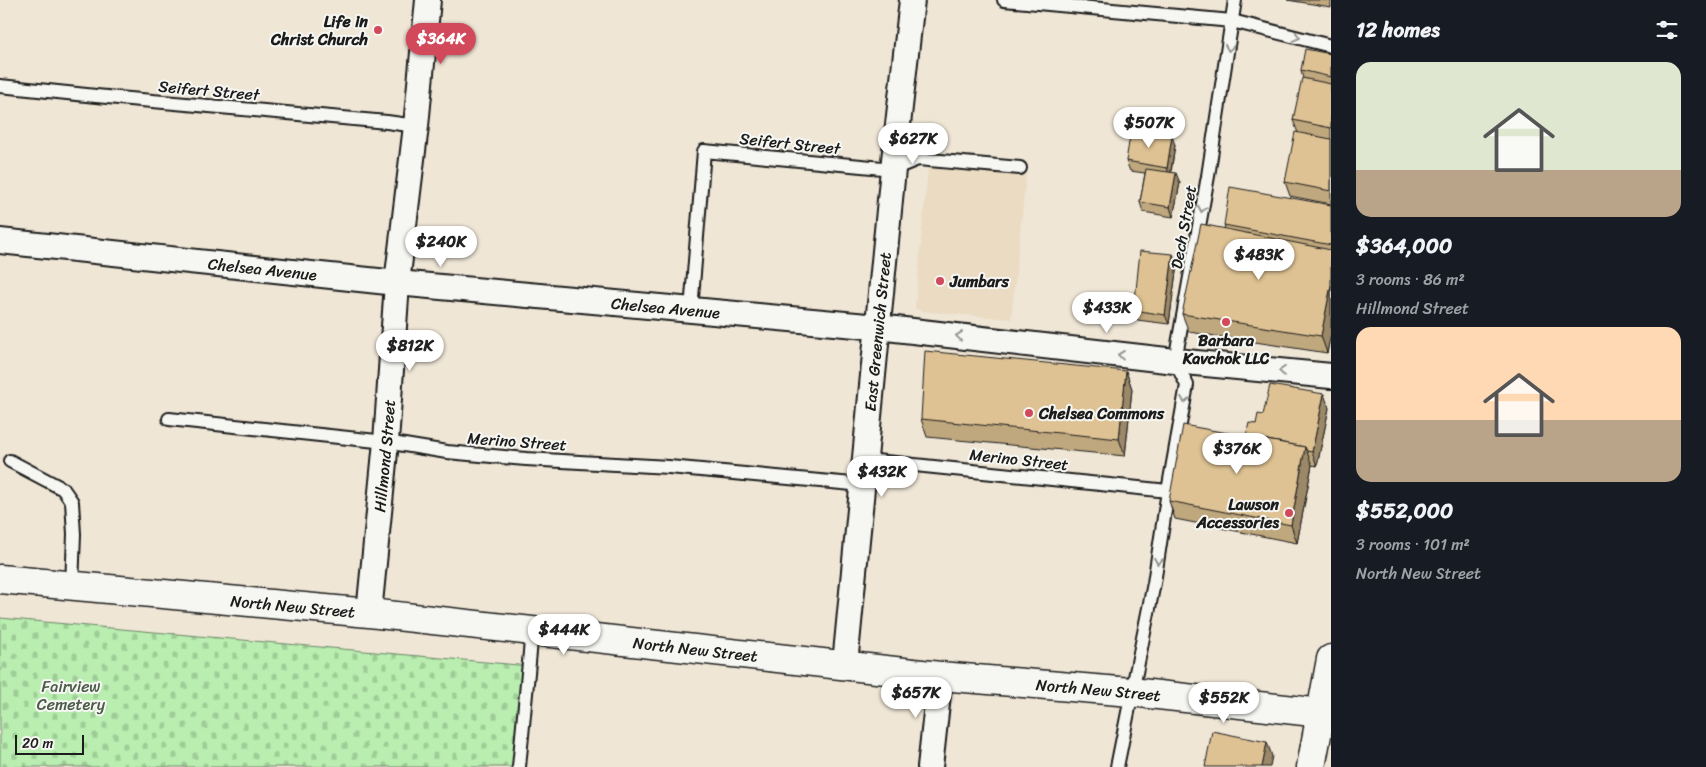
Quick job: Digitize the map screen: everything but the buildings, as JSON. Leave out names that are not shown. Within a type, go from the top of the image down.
[{"type":"street","name":"Hillmond Street","points":[[369,614],[386,442],[397,283],[416,126],[428,0]]},
{"type":"street","name":"East Greenwich Street","points":[[845,664],[864,485],[893,169],[912,0]]},
{"type":"street","name":"Chelsea Avenue","points":[[0,241],[397,283],[878,327],[1175,361],[1331,376]]},
{"type":"street","name":"North New Street","points":[[0,579],[369,614],[845,664],[940,676],[1131,692],[1326,713]]},
{"type":"street","points":[[1311,767],[1326,713],[1331,659]]},
{"type":"street","points":[[930,767],[940,676]]},
{"type":"lane","points":[[1004,0],[1232,21],[1331,46]]},
{"type":"lane","name":"Dech Street","points":[[1175,361],[1208,176],[1235,0]]},
{"type":"lane","name":"Seifert Street","points":[[0,86],[416,126]]},
{"type":"lane","name":"Seifert Street","points":[[691,310],[704,151],[893,169],[918,159],[1020,168]]},
{"type":"lane","points":[[1117,767],[1154,583],[1187,385],[1175,361]]},
{"type":"lane","name":"Merino Street","points":[[170,419],[386,442],[447,452],[669,467],[864,485]]},
{"type":"lane","name":"Merino Street","points":[[866,460],[1168,490]]},
{"type":"lane","points":[[10,461],[63,489],[72,502],[74,534],[72,586]]},
{"type":"lane","points":[[519,767],[532,631]]},
{"type":"shaded area","points":[[928,167],[1026,175],[1011,319],[921,311],[915,308]]},
{"type":"green space","name":"Fairview Cemetery","points":[[0,618],[529,666],[519,767],[0,767]]},
{"type":"place","name":"Life in Christ Church","points":[[378,30]]},
{"type":"place","name":"Jumbars","points":[[940,281]]},
{"type":"place","name":"Barbara Kavchok LLC","points":[[1226,322]]},
{"type":"place","name":"Chelsea Commons","points":[[1029,413]]},
{"type":"place","name":"Lawson Accessories","points":[[1289,513]]}]
